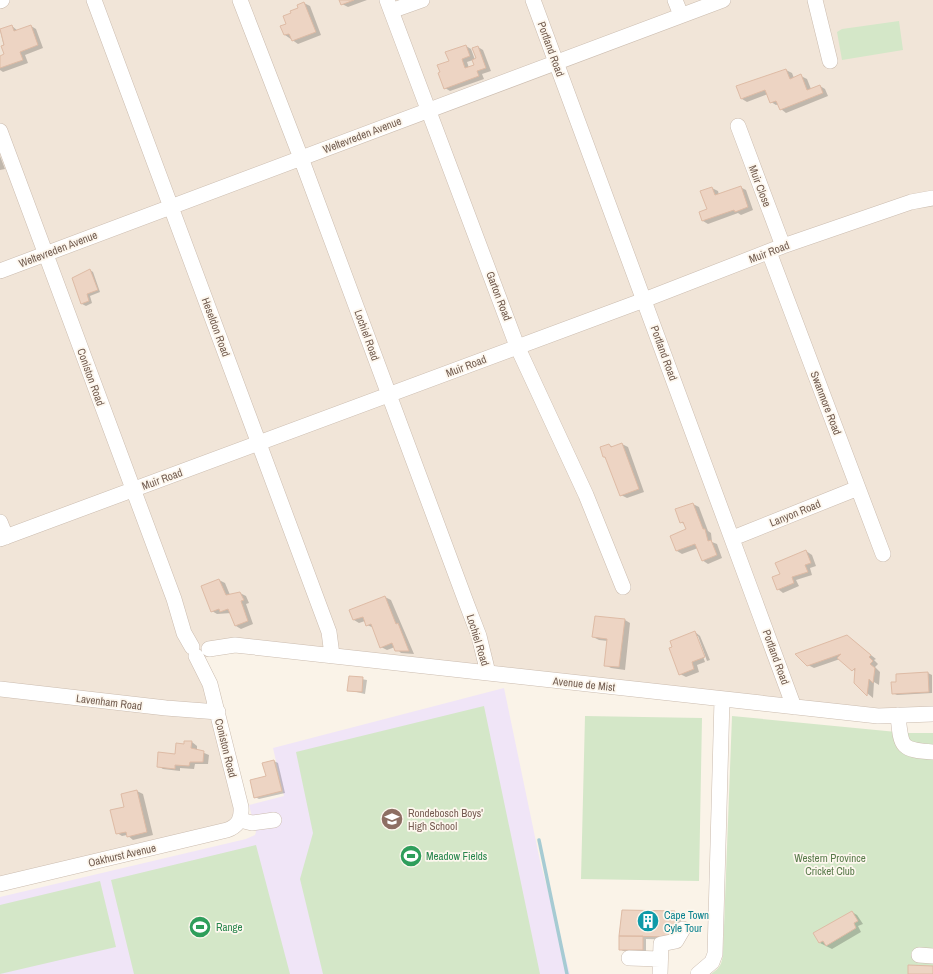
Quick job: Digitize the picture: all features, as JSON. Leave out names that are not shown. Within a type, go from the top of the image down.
[{"type":"street","name":"Heseldon Road","points":[[94,0],[329,632],[332,655]]},
{"type":"street","name":"Lochiel Road","points":[[240,0],[301,158],[479,636],[488,673]]},
{"type":"street","points":[[389,5],[422,0]]},
{"type":"street","name":"Portland Road","points":[[533,0],[733,538],[794,707]]},
{"type":"street","points":[[675,0],[681,15]]},
{"type":"street","name":"Weltevreden Avenue","points":[[0,270],[723,0]]},
{"type":"street","points":[[815,0],[830,61]]},
{"type":"street","name":"Garton Road","points":[[389,5],[517,346],[586,495],[623,587]]},
{"type":"street","name":"Muir Close","points":[[738,126],[783,246]]},
{"type":"street","name":"Coniston Road","points":[[0,131],[182,623],[186,638],[201,648],[241,807],[240,820]]},
{"type":"street","name":"Muir Road","points":[[3,538],[644,300],[783,246],[911,202],[933,198]]},
{"type":"street","name":"Swanmore Road","points":[[769,252],[883,554]]},
{"type":"street","name":"Lanyon Road","points":[[733,538],[858,488]]},
{"type":"street","points":[[0,522],[3,538]]},
{"type":"street","name":"Avenue de Mist","points":[[201,648],[222,640],[235,645],[878,716],[933,714]]},
{"type":"street","name":"Lavenham Road","points":[[0,688],[166,708],[218,712]]},
{"type":"street","points":[[698,974],[712,962],[715,954],[722,699]]},
{"type":"street","points":[[898,715],[900,737],[904,745],[914,751],[933,752]]},
{"type":"street","points":[[240,820],[252,823],[274,820]]},
{"type":"street","name":"Oakhurst Avenue","points":[[0,884],[227,830],[236,826],[240,820]]},
{"type":"street","points":[[629,958],[660,967],[661,944],[676,941],[683,928]]},
{"type":"shaded area","points":[[0,0],[933,0],[933,714],[898,715],[263,648],[206,655],[206,662],[240,820],[0,884]]},
{"type":"shaded area","name":"Rondebosch Boys' High School","points":[[504,688],[540,861],[570,974],[0,974],[0,897],[246,839],[255,835],[256,832],[249,805],[284,796],[273,748]]},
{"type":"green space","points":[[899,21],[903,50],[842,60],[837,32],[842,29]]},
{"type":"green space","name":"Meadow Fields","points":[[484,706],[540,974],[323,974],[300,879],[313,833],[296,752]]},
{"type":"green space","points":[[585,716],[702,718],[699,881],[581,879]]},
{"type":"green space","name":"Western Province Cricket Club","points":[[732,716],[907,733],[933,733],[933,974],[711,974],[717,970],[720,965],[723,953]]},
{"type":"green space","name":"Range","points":[[256,845],[290,974],[134,974],[111,880]]},
{"type":"green space","points":[[100,881],[116,947],[0,974],[0,905]]},
{"type":"building","points":[[339,0],[354,0],[341,5]]},
{"type":"building","points":[[304,2],[316,32],[292,41],[289,34],[284,35],[280,26],[286,24],[283,16],[291,13],[290,11],[298,8],[297,5]]},
{"type":"building","points":[[12,25],[14,31],[31,25],[38,45],[20,52],[23,60],[0,68],[0,56],[4,54],[1,46],[4,45],[0,29]]},
{"type":"building","points":[[466,45],[470,56],[462,59],[465,68],[474,65],[472,60],[476,58],[472,48],[478,46],[486,68],[477,71],[479,76],[444,89],[438,73],[440,72],[437,65],[449,61],[445,52]]},
{"type":"building","points":[[786,69],[790,79],[801,74],[807,90],[820,85],[823,93],[780,110],[776,101],[770,103],[765,90],[741,99],[736,86]]},
{"type":"building","points":[[741,186],[748,207],[735,212],[734,210],[702,221],[699,212],[707,209],[700,191],[712,187],[715,195]]},
{"type":"building","points":[[90,269],[98,290],[87,294],[89,301],[81,304],[72,278]]},
{"type":"building","points":[[622,443],[639,489],[620,496],[600,447],[609,444],[611,447]]},
{"type":"building","points":[[693,503],[703,529],[705,529],[708,541],[711,540],[717,555],[702,561],[695,544],[676,551],[670,536],[686,529],[683,522],[680,523],[675,509]]},
{"type":"building","points":[[806,550],[811,563],[805,565],[808,572],[792,577],[794,583],[777,590],[772,577],[780,574],[775,563]]},
{"type":"building","points":[[219,579],[226,595],[240,592],[244,600],[241,601],[248,621],[235,626],[228,609],[220,612],[219,609],[211,612],[201,586]]},
{"type":"building","points":[[385,596],[409,651],[395,651],[392,643],[380,648],[371,624],[366,626],[363,617],[353,620],[349,610]]},
{"type":"building","points":[[595,616],[625,619],[619,667],[604,666],[607,639],[592,637]]},
{"type":"building","points":[[695,631],[705,657],[692,662],[694,669],[679,675],[669,648],[672,647],[670,641]]},
{"type":"building","points":[[847,635],[871,655],[869,657],[873,661],[870,664],[875,668],[873,683],[869,679],[867,696],[854,683],[855,668],[852,671],[837,658],[841,654],[807,666],[795,654]]},
{"type":"building","points":[[928,672],[929,692],[892,694],[891,682],[896,682],[896,674]]},
{"type":"building","points":[[349,676],[363,677],[362,692],[347,691]]},
{"type":"building","points":[[184,741],[192,741],[191,748],[204,751],[203,762],[190,762],[189,766],[175,765],[175,769],[157,767],[158,752],[175,754],[176,743],[184,744]]},
{"type":"building","points":[[274,760],[282,791],[254,798],[250,780],[266,776],[262,763]]},
{"type":"building","points":[[137,790],[147,832],[127,837],[126,832],[116,834],[110,810],[124,807],[121,794]]},
{"type":"building","name":"Cape Town Cyle Tour","points":[[622,910],[675,911],[675,937],[619,936]]},
{"type":"building","points":[[852,911],[858,921],[854,923],[856,928],[826,946],[823,941],[819,943],[813,933]]},
{"type":"building","points":[[619,936],[643,936],[643,950],[619,950]]},
{"type":"building","points":[[908,965],[933,966],[933,974],[908,974]]},
{"type":"waterway","points":[[539,840],[567,974]]},
{"type":"place","name":"Rondebosch Boys' High School","points":[[392,819]]},
{"type":"place","name":"Meadow Fields","points":[[411,856]]},
{"type":"place","name":"Cape Town Cyle Tour","points":[[648,921]]},
{"type":"place","name":"Range","points":[[200,927]]}]
